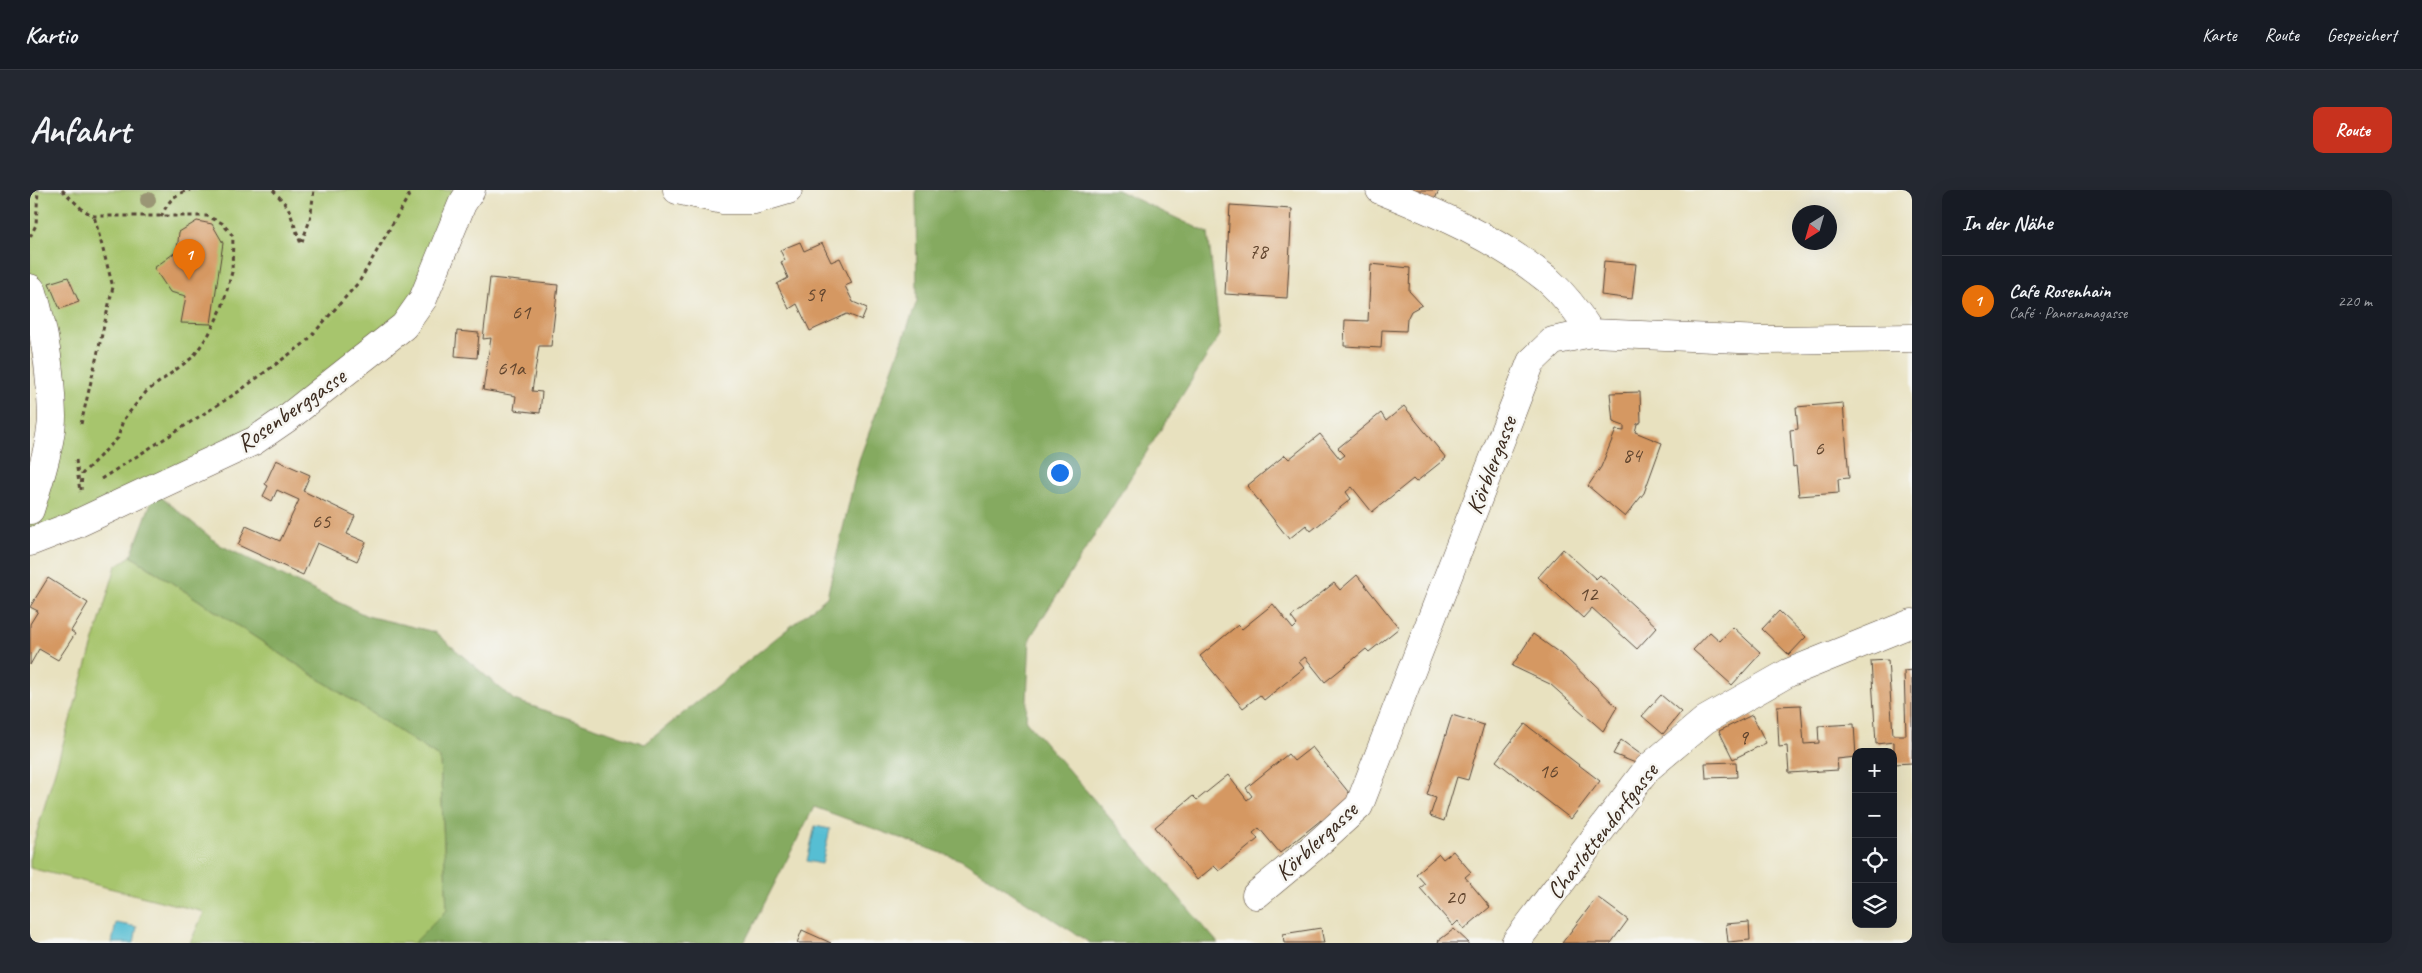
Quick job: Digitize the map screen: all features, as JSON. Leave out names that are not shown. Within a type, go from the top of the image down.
[{"type":"street","name":"Rosenberggasse","points":[[30,542],[82,521],[254,441],[286,419],[404,326],[424,299],[462,204],[471,190]]},
{"type":"street","points":[[677,190],[723,200],[754,200],[788,190]]},
{"type":"street","points":[[1380,190],[1439,215],[1506,250],[1548,280],[1574,306],[1592,333]]},
{"type":"street","points":[[30,288],[44,330],[52,418],[40,481],[30,510]]},
{"type":"street","name":"Körblergasse","points":[[1256,895],[1359,806],[1531,362],[1553,341],[1592,333],[1764,340],[1912,338]]},
{"type":"street","name":"Charlottendorfgasse","points":[[1515,943],[1648,768],[1705,720],[1788,673],[1912,623]]},
{"type":"path","points":[[30,236],[36,225],[38,190]]},
{"type":"path","points":[[62,190],[83,210],[94,216],[207,216],[222,223],[234,236],[232,272],[222,308],[210,334],[193,357],[146,392],[123,420],[118,438],[82,474],[83,488],[76,497]]},
{"type":"path","points":[[161,217],[169,200],[180,191],[190,190]]},
{"type":"path","points":[[273,190],[288,207],[301,244],[310,220],[314,190]]},
{"type":"path","points":[[96,482],[238,392],[306,342],[359,282],[412,190]]},
{"type":"path","points":[[81,426],[113,288],[94,216]]},
{"type":"path","points":[[76,452],[75,466],[80,492]]},
{"type":"path","points":[[83,488],[89,487]]},
{"type":"green space","points":[[30,190],[454,190],[414,292],[399,315],[286,419],[30,542],[30,510],[52,418],[30,288]]},
{"type":"green space","points":[[916,190],[1117,190],[1208,233],[1220,335],[1030,638],[1026,721],[1218,943],[1090,943],[961,860],[814,807],[744,943],[414,943],[447,910],[440,758],[131,556],[155,492],[220,545],[367,616],[435,632],[514,700],[645,744],[827,597],[859,460],[917,301]]},
{"type":"green space","points":[[131,556],[440,758],[447,910],[414,943],[190,943],[204,912],[30,868],[30,855],[116,566]]},
{"type":"water","points":[[815,826],[830,829],[822,864],[807,861]]},
{"type":"water","points":[[116,923],[137,927],[134,943],[112,943]]},
{"type":"building","points":[[1397,190],[1439,190],[1432,206]]},
{"type":"building","points":[[1230,205],[1292,209],[1287,298],[1225,294]]},
{"type":"building","points":[[197,221],[212,224],[223,243],[211,324],[181,323],[186,296],[170,292],[154,268],[177,251],[179,232]]},
{"type":"building","points":[[800,242],[804,251],[822,243],[831,262],[840,258],[852,283],[845,286],[853,302],[867,308],[862,320],[847,314],[810,331],[797,304],[789,309],[777,284],[788,278],[781,262],[785,260],[780,250]]},
{"type":"building","points":[[1604,261],[1636,264],[1632,299],[1601,295]]},
{"type":"building","points":[[1371,264],[1410,268],[1409,291],[1422,305],[1411,311],[1407,319],[1406,331],[1382,330],[1381,348],[1344,346],[1345,320],[1368,321]]},
{"type":"building","points":[[68,277],[79,302],[60,309],[49,283]]},
{"type":"building","points":[[490,278],[558,285],[551,346],[539,346],[532,391],[542,392],[540,413],[514,410],[516,396],[483,390],[491,338],[483,339]]},
{"type":"building","points":[[457,331],[479,333],[477,358],[455,356]]},
{"type":"building","points":[[1640,392],[1641,422],[1637,424],[1635,432],[1662,443],[1644,493],[1625,517],[1588,486],[1601,467],[1616,430],[1624,431],[1624,426],[1613,422],[1610,393]]},
{"type":"building","points":[[1843,403],[1849,478],[1838,479],[1839,493],[1799,496],[1796,466],[1793,467],[1790,430],[1798,429],[1796,407]]},
{"type":"building","points":[[1404,406],[1446,458],[1416,482],[1413,479],[1372,512],[1352,487],[1346,492],[1351,499],[1311,531],[1306,525],[1289,539],[1247,486],[1285,455],[1289,459],[1320,434],[1340,459],[1345,455],[1338,448],[1381,413],[1386,421]]},
{"type":"building","points":[[276,460],[310,475],[303,491],[355,516],[347,534],[366,542],[357,561],[317,543],[303,575],[238,545],[246,526],[280,541],[299,500],[277,490],[272,501],[263,496],[268,486],[265,484]]},
{"type":"building","points":[[1563,549],[1596,579],[1600,575],[1657,627],[1637,649],[1592,608],[1583,618],[1538,577]]},
{"type":"building","points":[[1357,575],[1399,628],[1369,652],[1366,649],[1325,682],[1305,657],[1299,662],[1304,668],[1264,700],[1260,695],[1243,708],[1200,656],[1238,625],[1242,629],[1273,604],[1293,629],[1297,625],[1291,617],[1334,583],[1340,590]]},
{"type":"building","points":[[48,578],[88,603],[71,631],[75,634],[58,660],[39,649],[30,665],[30,624],[38,611],[30,607]]},
{"type":"building","points":[[1779,611],[1806,637],[1789,655],[1762,629]]},
{"type":"building","points":[[1733,627],[1761,653],[1732,685],[1693,650],[1710,632],[1720,641]]},
{"type":"building","points":[[1533,634],[1565,657],[1617,707],[1603,731],[1550,684],[1512,666]]},
{"type":"building","points":[[1888,660],[1893,735],[1906,735],[1904,671],[1912,670],[1912,763],[1897,764],[1897,748],[1894,748],[1894,742],[1876,744],[1871,661]]},
{"type":"building","points":[[1661,695],[1681,712],[1663,734],[1642,716]]},
{"type":"building","points":[[1801,705],[1804,744],[1819,743],[1818,726],[1854,724],[1855,748],[1852,748],[1852,757],[1837,759],[1838,770],[1789,773],[1787,746],[1779,747],[1777,706]]},
{"type":"building","points":[[1452,715],[1484,725],[1468,780],[1457,777],[1444,821],[1430,816],[1436,798],[1427,795]]},
{"type":"building","points":[[1752,715],[1766,743],[1733,759],[1719,731]]},
{"type":"building","points":[[1525,724],[1600,781],[1571,819],[1496,761]]},
{"type":"building","points":[[1621,740],[1643,756],[1638,764],[1613,754]]},
{"type":"building","points":[[1312,747],[1354,799],[1323,823],[1321,820],[1280,853],[1259,828],[1253,833],[1258,839],[1219,871],[1214,866],[1197,880],[1155,827],[1193,796],[1197,800],[1228,775],[1247,800],[1252,796],[1246,788],[1288,754],[1294,761]]},
{"type":"building","points":[[1736,762],[1737,777],[1706,778],[1705,763]]},
{"type":"building","points":[[1453,851],[1471,872],[1465,877],[1490,907],[1464,929],[1458,921],[1453,926],[1420,888],[1425,884],[1416,874],[1439,854],[1443,859]]},
{"type":"building","points":[[1597,897],[1628,920],[1611,943],[1562,943]]},
{"type":"building","points":[[1749,922],[1750,940],[1728,942],[1726,924]]},
{"type":"building","points":[[1321,928],[1324,943],[1284,943],[1283,934]]},
{"type":"building","points":[[1454,929],[1469,943],[1439,943],[1438,941]]},
{"type":"building","points":[[802,930],[831,943],[797,943]]},
{"type":"place","name":"Cafe Rosenhain","points":[[189,280]]}]
